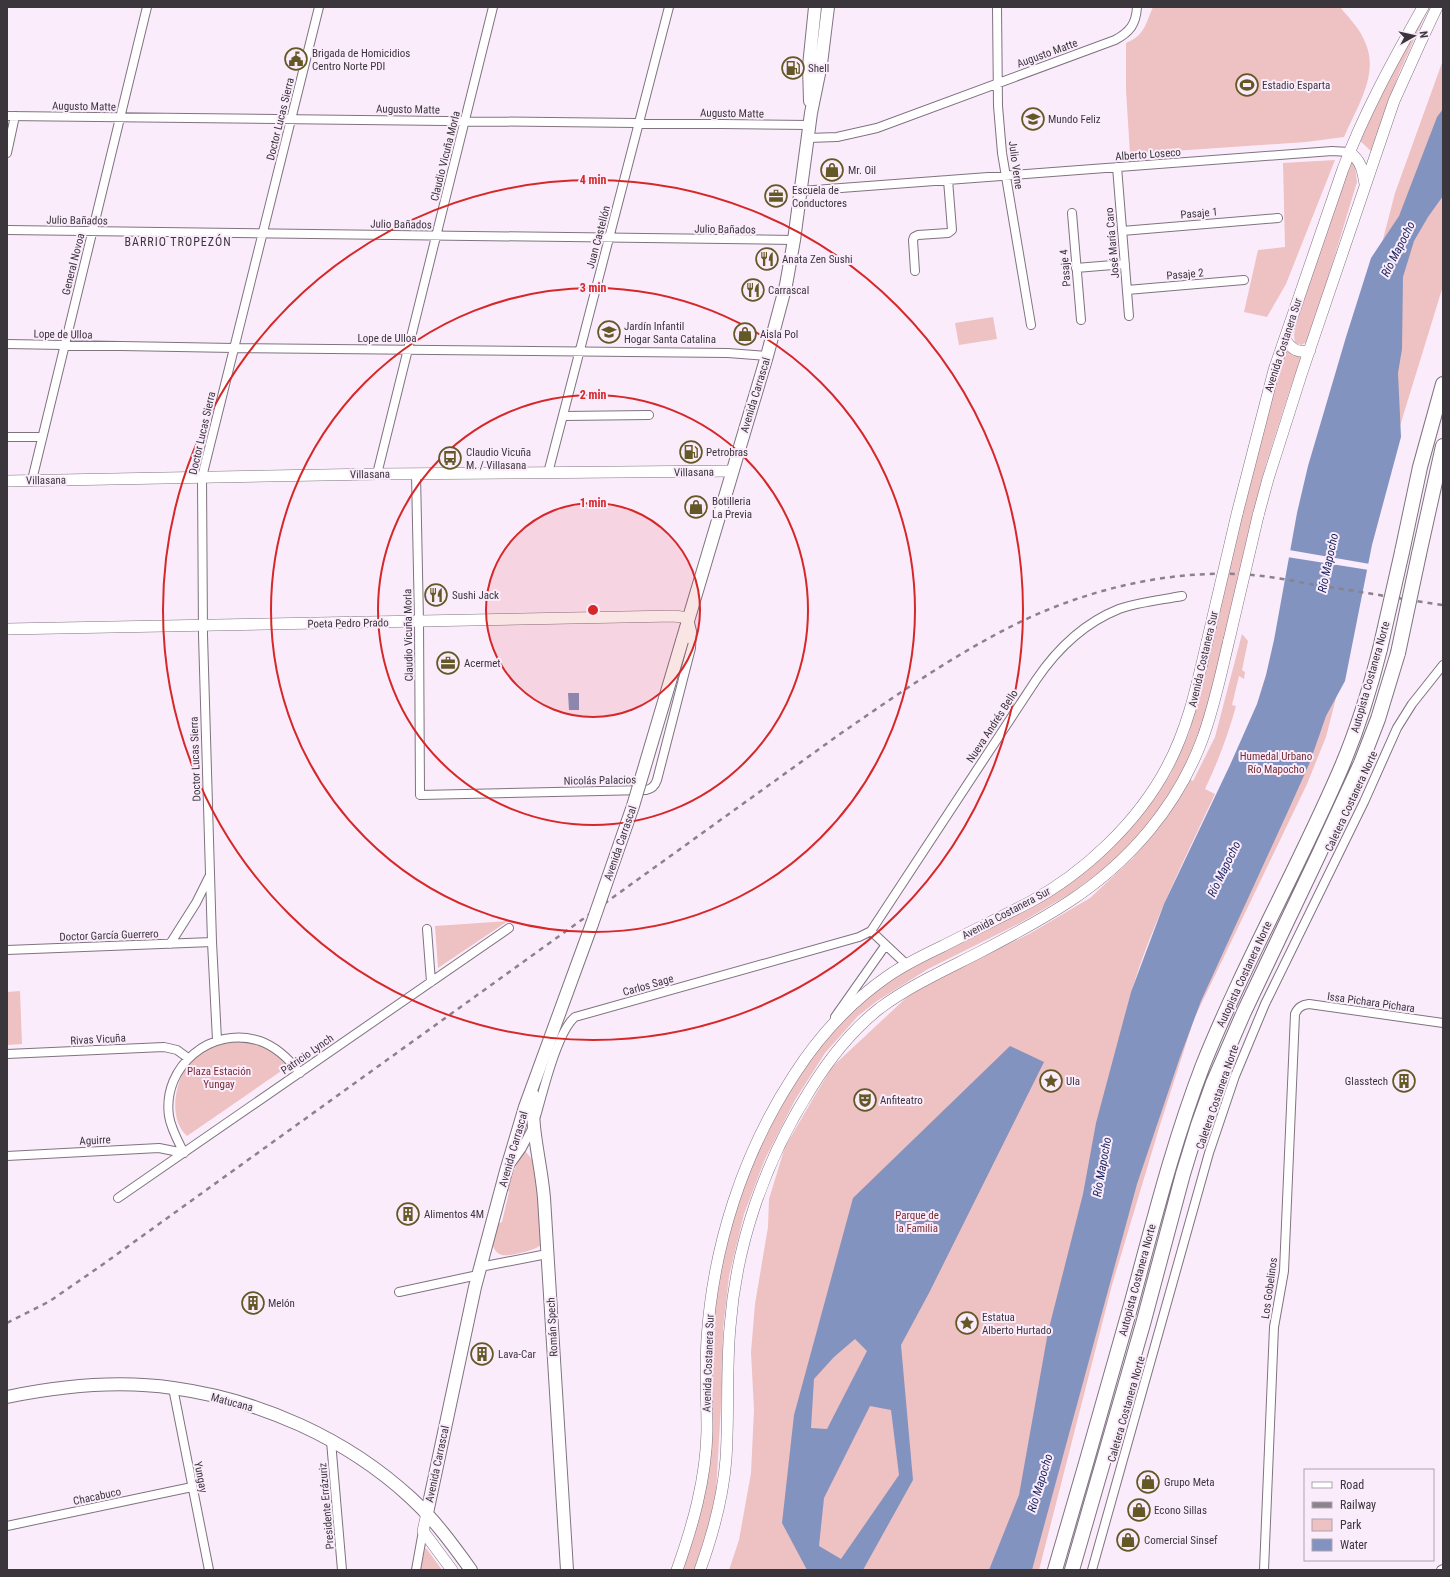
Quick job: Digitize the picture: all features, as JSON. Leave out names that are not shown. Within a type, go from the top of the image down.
[{"type":"highway","name":"Autopista Costanera Norte","points":[[1056,1570],[1107,1392],[1165,1179],[1195,1087],[1218,1029],[1322,812],[1361,714],[1380,649],[1420,467],[1443,384]]},
{"type":"highway","name":"Autopista Costanera Norte","points":[[1072,1570],[1143,1324],[1183,1174],[1213,1083],[1250,1000],[1320,854],[1361,763],[1378,719],[1398,653],[1443,446]]},
{"type":"main road","name":"Avenida Carrascal","points":[[811,112],[808,66],[815,7]]},
{"type":"main road","name":"Avenida Carrascal","points":[[423,1531],[479,1271],[506,1171],[526,1133],[525,1108],[620,848],[767,356],[786,285],[794,240],[811,112],[821,64],[828,7]]},
{"type":"main road","name":"Avenida Costanera Sur","points":[[677,1570],[688,1540],[704,1471],[707,1432],[706,1378],[709,1320],[718,1261],[730,1216],[746,1168],[765,1126],[795,1074],[826,1030],[862,995],[906,964],[1033,900],[1086,864],[1116,835],[1149,797],[1174,755],[1190,712],[1237,514],[1268,392],[1285,338],[1349,152],[1380,86],[1424,7]]},
{"type":"main road","name":"Avenida Costanera Sur","points":[[700,1570],[713,1530],[724,1478],[727,1446],[730,1323],[741,1256],[762,1185],[780,1145],[800,1107],[840,1047],[881,1007],[911,988],[1048,915],[1098,881],[1130,852],[1151,829],[1169,804],[1194,760],[1209,720],[1268,478],[1394,101],[1437,7]]},
{"type":"main road","points":[[1349,152],[1355,156],[1362,168],[1365,187]]},
{"type":"main road","points":[[1285,338],[1288,345],[1295,350],[1302,352],[1310,350]]},
{"type":"main road","name":"Villasana","points":[[7,481],[377,474],[732,471]]},
{"type":"main road","name":"Poeta Pedro Prado","points":[[7,629],[674,616],[689,618]]},
{"type":"main road","name":"Román Spech","points":[[534,1085],[532,1106],[526,1133],[538,1152],[544,1198],[567,1570]]},
{"type":"main road","name":"Matucana","points":[[7,1397],[52,1389],[87,1386],[126,1385],[172,1388],[236,1402],[277,1415],[331,1441],[369,1465],[399,1487],[427,1513],[471,1570]]},
{"type":"main road","points":[[423,1531],[452,1570]]},
{"type":"street","name":"General Novoa","points":[[32,480],[147,7]]},
{"type":"street","name":"Doctor Lucas Sierra","points":[[217,1040],[212,942],[203,626],[202,477],[319,7]]},
{"type":"street","name":"Claudio Vicuña Morla","points":[[377,474],[493,7]]},
{"type":"street","name":"Juan Castellón","points":[[548,473],[669,7]]},
{"type":"street","name":"Julio Verne","points":[[997,7],[1000,130],[1005,176],[1031,325]]},
{"type":"street","name":"Augusto Matte","points":[[808,138],[837,137],[877,128],[1120,37],[1134,25],[1137,7]]},
{"type":"street","name":"Augusto Matte","points":[[11,116],[809,125]]},
{"type":"street","points":[[7,153],[11,116]]},
{"type":"street","name":"Alberto Loseco","points":[[801,191],[1325,151],[1349,152]]},
{"type":"street","name":"José María Caro","points":[[1117,167],[1129,316]]},
{"type":"street","points":[[915,271],[914,237],[918,235],[948,233],[952,230],[948,180]]},
{"type":"street","name":"Pasaje 4","points":[[1072,213],[1080,320]]},
{"type":"street","name":"Pasaje 1","points":[[1122,231],[1278,218]]},
{"type":"street","name":"Julio Bañados","points":[[7,230],[794,240]]},
{"type":"street","points":[[1076,268],[1125,264]]},
{"type":"street","name":"Pasaje 2","points":[[1127,290],[1244,280]]},
{"type":"street","name":"Lope de Ulloa","points":[[7,344],[728,353],[767,356]]},
{"type":"street","points":[[563,416],[649,415]]},
{"type":"street","points":[[7,437],[42,437]]},
{"type":"street","name":"Claudio Vicuña Morla","points":[[416,474],[420,795]]},
{"type":"street","name":"Nueva Andrés Bello","points":[[871,931],[1053,656],[1072,638],[1096,620],[1108,614],[1130,606],[1182,596]]},
{"type":"street","name":"Nicolás Palacios","points":[[420,795],[651,789],[657,780],[691,648],[692,630],[689,618]]},
{"type":"street","name":"Caletera Costanera Norte","points":[[1092,1570],[1207,1161],[1235,1076],[1265,1004],[1364,802],[1397,728],[1412,704],[1443,665]]},
{"type":"street","name":"Doctor Lucas Sierra","points":[[170,944],[196,903],[210,876]]},
{"type":"street","name":"Patricio Lynch","points":[[118,1198],[509,928]]},
{"type":"street","points":[[427,929],[431,982]]},
{"type":"street","points":[[871,931],[885,946],[906,964]]},
{"type":"street","name":"Carlos Sage","points":[[526,1133],[566,1027],[575,1017],[859,937],[871,931]]},
{"type":"street","name":"Doctor García Guerrero","points":[[7,950],[212,942]]},
{"type":"street","points":[[826,1030],[885,946]]},
{"type":"street","name":"Issa Pichara Pichara","points":[[1297,1009],[1302,1005],[1309,1004],[1443,1023]]},
{"type":"street","name":"Los Gobelinos","points":[[1264,1570],[1274,1327],[1284,1278],[1294,1020],[1297,1009]]},
{"type":"street","points":[[184,1152],[172,1125],[169,1104],[173,1082],[180,1069],[188,1058],[202,1047],[217,1040],[234,1037],[260,1041],[280,1052],[300,1073]]},
{"type":"street","name":"Rivas Vicuña","points":[[7,1054],[164,1047],[176,1050],[188,1058]]},
{"type":"street","name":"Aguirre","points":[[7,1156],[159,1148],[184,1152]]},
{"type":"street","points":[[399,1292],[547,1254]]},
{"type":"street","name":"Yungay","points":[[172,1388],[209,1570]]},
{"type":"street","name":"Presidente Errázuriz","points":[[331,1441],[342,1570]]},
{"type":"street","name":"Chacabuco","points":[[7,1526],[192,1487]]},
{"type":"street","name":"Avenida Carrascal","points":[[416,1570],[423,1531]]},
{"type":"green space","name":"Estadio Esparta","points":[[1153,7],[1340,7],[1363,37],[1369,54],[1370,66],[1365,91],[1344,137],[1306,142],[1130,154],[1126,90],[1126,43],[1137,37],[1144,29]]},
{"type":"green space","points":[[1426,7],[1429,7],[1399,73],[1372,152],[1358,139]]},
{"type":"green space","name":"Parque de la Familia","points":[[1443,60],[1443,286],[1383,481],[1352,635],[1326,737],[1307,784],[1194,1019],[1160,1125],[1112,1285],[1039,1570],[729,1570],[739,1540],[751,1473],[754,1410],[751,1352],[755,1304],[768,1227],[769,1199],[785,1147],[832,1067],[906,998],[925,985],[1029,934],[1090,898],[1133,858],[1164,819],[1189,779],[1193,781],[1215,737],[1242,634],[1248,641],[1242,670],[1245,672],[1244,679],[1239,676],[1232,705],[1236,706],[1233,717],[1218,759],[1205,789],[1215,794],[1154,928],[1134,983],[1126,1011],[1266,690],[1395,193]]},
{"type":"green space","points":[[1335,160],[1286,284],[1267,317],[1244,312],[1258,250],[1285,247],[1283,163]]},
{"type":"green space","points":[[1351,161],[1355,167],[1357,182],[1309,341],[1301,345],[1295,343],[1294,335],[1296,325]]},
{"type":"green space","points":[[993,317],[997,339],[959,345],[955,323]]},
{"type":"green space","points":[[1284,350],[1303,355],[1290,389],[1266,464],[1209,708],[1197,743],[1179,777],[1150,824],[1128,847],[1102,870],[1073,892],[1020,923],[928,969],[877,1001],[858,1016],[825,1053],[795,1100],[765,1159],[744,1214],[729,1276],[723,1329],[722,1387],[716,1492],[709,1524],[694,1570],[680,1570],[703,1499],[709,1354],[717,1280],[727,1230],[751,1158],[815,1048],[855,1003],[905,968],[1040,899],[1131,827],[1155,798],[1171,773],[1189,733],[1212,641],[1237,526]]},
{"type":"green space","points":[[508,921],[438,968],[435,926]]},
{"type":"green space","points":[[20,991],[22,1044],[7,1045],[7,992]]},
{"type":"green space","name":"Plaza Estación Yungay","points":[[236,1041],[258,1045],[273,1051],[279,1055],[287,1067],[187,1136],[177,1119],[175,1109],[181,1077],[192,1060],[202,1052],[218,1045]]},
{"type":"green space","points":[[523,1152],[526,1152],[537,1168],[541,1245],[522,1253],[502,1255],[498,1253],[492,1243],[496,1225],[502,1222],[509,1192],[506,1186]]},
{"type":"green space","points":[[426,1548],[442,1570],[420,1570]]},
{"type":"water","name":"Humedal Urbano Río Mapocho","points":[[1443,109],[1443,196],[1428,217],[1414,241],[1403,277],[1402,349],[1398,373],[1401,437],[1372,545],[1345,681],[1326,716],[1310,762],[1201,1001],[1179,1060],[1137,1184],[1032,1570],[989,1570],[1019,1495],[1048,1332],[1083,1194],[1096,1123],[1131,992],[1164,904],[1230,765],[1257,704],[1266,675],[1274,640],[1297,513],[1308,466],[1346,337],[1371,258],[1399,216],[1437,117]]},
{"type":"water","points":[[568,693],[579,693],[579,710],[569,710]]},
{"type":"water","points":[[1010,1046],[1044,1062],[929,1293],[901,1345],[913,1480],[863,1570],[807,1570],[782,1523],[794,1415],[853,1198]],"holes":[[[855,1339],[867,1351],[827,1429],[811,1428],[814,1379],[834,1357]],[[870,1406],[891,1410],[899,1475],[841,1559],[819,1546],[824,1498]]]},
{"type":"pier","points":[[1289,550],[1370,564],[1369,570],[1287,557]]},
{"type":"railway","points":[[7,1323],[50,1301],[102,1265],[840,734],[902,691],[966,651],[1010,627],[1064,604],[1121,586],[1179,576],[1209,574],[1238,574],[1267,577],[1443,605]]},
{"type":"place","name":"Brigada de Homicidios Centro Norte PDI","points":[[296,59]]},
{"type":"place","name":"Shell","points":[[793,68]]},
{"type":"place","name":"Estadio Esparta","points":[[1247,85]]},
{"type":"place","name":"Mundo Feliz","points":[[1033,119]]},
{"type":"place","name":"Mr. Oil","points":[[832,170]]},
{"type":"place","name":"Escuela de Conductores","points":[[776,196]]},
{"type":"place","name":"Anata Zen Sushi","points":[[767,259]]},
{"type":"place","name":"Carrascal","points":[[753,290]]},
{"type":"place","name":"Jardín Infantil Hogar Santa Catalina","points":[[609,332]]},
{"type":"place","name":"Aisla Pol","points":[[745,334]]},
{"type":"place","name":"Petrobras","points":[[691,452]]},
{"type":"place","name":"Claudio Vicuña M. / Villasana","points":[[450,458]]},
{"type":"place","name":"Botilleria La Previa","points":[[696,507]]},
{"type":"place","name":"Sushi Jack","points":[[436,595]]},
{"type":"place","name":"Acermet","points":[[448,663]]},
{"type":"place","name":"Ula","points":[[1051,1081]]},
{"type":"place","name":"Glasstech","points":[[1404,1081]]},
{"type":"place","name":"Anfiteatro","points":[[865,1100]]},
{"type":"place","name":"Alimentos 4M","points":[[408,1214]]},
{"type":"place","name":"Melón","points":[[253,1303]]},
{"type":"place","name":"Estatua Alberto Hurtado","points":[[967,1323]]},
{"type":"place","name":"Lava-Car","points":[[482,1354]]},
{"type":"place","name":"Grupo Meta","points":[[1148,1482]]},
{"type":"place","name":"Econo Sillas","points":[[1139,1510]]},
{"type":"place","name":"Comercial Sinsef","points":[[1128,1540]]},
{"type":"district","name":"BARRIO TROPEZÓN","points":[[178,242]]},
{"type":"water label","name":"Río Mapocho","points":[[1398,249]]},
{"type":"water label","name":"Río Mapocho","points":[[1328,563]]},
{"type":"water label","name":"Río Mapocho","points":[[1224,869]]},
{"type":"water label","name":"Río Mapocho","points":[[1102,1167]]},
{"type":"water label","name":"Río Mapocho","points":[[1040,1483]]}]
